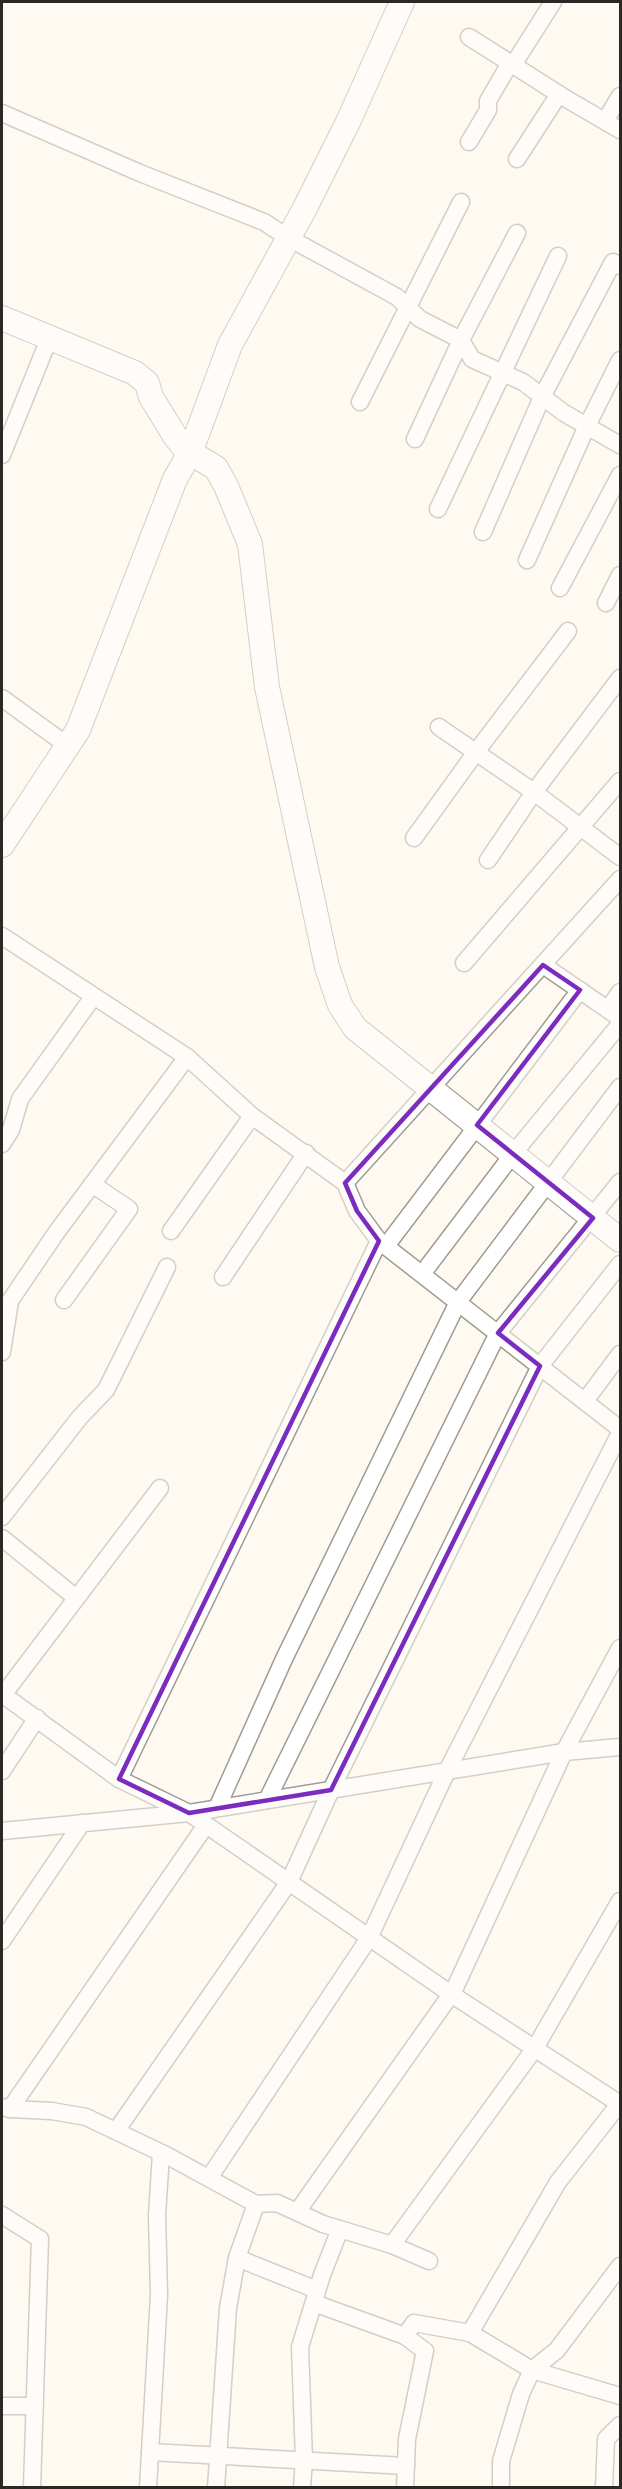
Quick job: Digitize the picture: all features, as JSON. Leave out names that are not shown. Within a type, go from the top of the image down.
[{"type":"street","points":[[3,840],[78,730],[175,479],[190,453],[230,345],[287,237],[305,208],[348,122],[402,2]]},
{"type":"street","points":[[469,142],[488,110],[488,101],[553,2]]},
{"type":"street","points":[[469,37],[621,130]]},
{"type":"street","points":[[517,159],[559,94]]},
{"type":"street","points":[[605,121],[621,96]]},
{"type":"street","points":[[2,113],[140,173],[264,222],[397,297],[420,319],[461,340],[472,359],[523,382],[564,413],[621,445]]},
{"type":"street","points":[[360,402],[461,202]]},
{"type":"street","points":[[415,439],[461,340],[517,233]]},
{"type":"street","points":[[438,509],[558,256]]},
{"type":"street","points":[[483,532],[542,397],[613,262],[621,266]]},
{"type":"street","points":[[2,318],[141,378],[147,383],[150,397],[175,436],[190,453],[216,468],[226,486],[250,544],[267,687],[327,968],[340,1005],[355,1028],[621,1240]]},
{"type":"street","points":[[2,455],[49,339]]},
{"type":"street","points":[[527,560],[586,426],[621,360]]},
{"type":"street","points":[[560,588],[621,475]]},
{"type":"street","points":[[606,603],[621,574]]},
{"type":"street","points":[[414,838],[476,752],[568,632]]},
{"type":"street","points":[[488,860],[534,792],[621,678]]},
{"type":"street","points":[[2,698],[68,746]]},
{"type":"street","points":[[439,726],[534,792],[621,857]]},
{"type":"street","points":[[464,963],[621,781]]},
{"type":"street","points":[[345,1183],[621,879]]},
{"type":"street","points":[[2,936],[187,1057],[252,1116],[345,1183],[357,1211],[383,1244],[621,1431],[447,1771],[369,1938],[208,2178]]},
{"type":"street","points":[[543,965],[614,1013],[621,992]]},
{"type":"street","points":[[119,1779],[383,1244],[580,990]]},
{"type":"street","points":[[2,1144],[11,1130],[20,1099],[93,996]]},
{"type":"street","points":[[422,1274],[513,1154],[621,1024]]},
{"type":"street","points":[[2,1352],[10,1301],[56,1233],[187,1057]]},
{"type":"street","points":[[217,1808],[285,1659],[458,1302],[621,1087]]},
{"type":"street","points":[[171,1231],[252,1116]]},
{"type":"street","points":[[223,1277],[306,1154]]},
{"type":"street","points":[[267,1800],[498,1333],[621,1182]]},
{"type":"street","points":[[64,1300],[129,1209],[92,1184]]},
{"type":"street","points":[[116,2131],[289,1882],[331,1790],[540,1366],[621,1264]]},
{"type":"street","points":[[2,1517],[80,1418],[106,1390],[167,1267]]},
{"type":"street","points":[[585,1401],[621,1354]]},
{"type":"street","points":[[160,1488],[2,1694],[119,1779],[189,1813],[451,1994],[620,2103],[558,2182],[470,2333]]},
{"type":"street","points":[[2,1538],[75,1597]]},
{"type":"street","points":[[297,2212],[451,1994],[564,1752],[621,1648]]},
{"type":"street","points":[[2,1771],[37,1718]]},
{"type":"street","points":[[2,1832],[189,1813],[564,1752],[621,1747]]},
{"type":"street","points":[[2,1941],[82,1823]]},
{"type":"street","points":[[6,2108],[206,1825]]},
{"type":"street","points":[[392,2245],[535,2048],[621,1901]]},
{"type":"street","points":[[6,2108],[52,2111],[86,2117],[161,2152],[256,2204],[277,2202],[340,2229],[392,2245],[429,2260]]},
{"type":"street","points":[[148,2487],[159,2295],[157,2215],[161,2152]]},
{"type":"street","points":[[216,2487],[228,2308],[237,2258],[256,2204]]},
{"type":"street","points":[[2,2215],[40,2239],[32,2487]]},
{"type":"street","points":[[302,2487],[300,2347],[340,2229]]},
{"type":"street","points":[[237,2258],[316,2297],[405,2336],[425,2351],[407,2439],[405,2487]]},
{"type":"street","points":[[501,2487],[501,2462],[521,2394],[532,2370],[557,2350],[621,2266]]},
{"type":"street","points":[[405,2336],[414,2323],[470,2333],[532,2370],[621,2396]]},
{"type":"street","points":[[2,2406],[35,2406]]},
{"type":"street","points":[[604,2487],[606,2439],[621,2425]]},
{"type":"street","points":[[150,2452],[406,2466]]},
{"type":"highlighted area","points":[[543,965],[580,990],[477,1125],[593,1218],[498,1333],[540,1366],[331,1790],[189,1813],[119,1779],[379,1241],[357,1211],[345,1183]]}]
